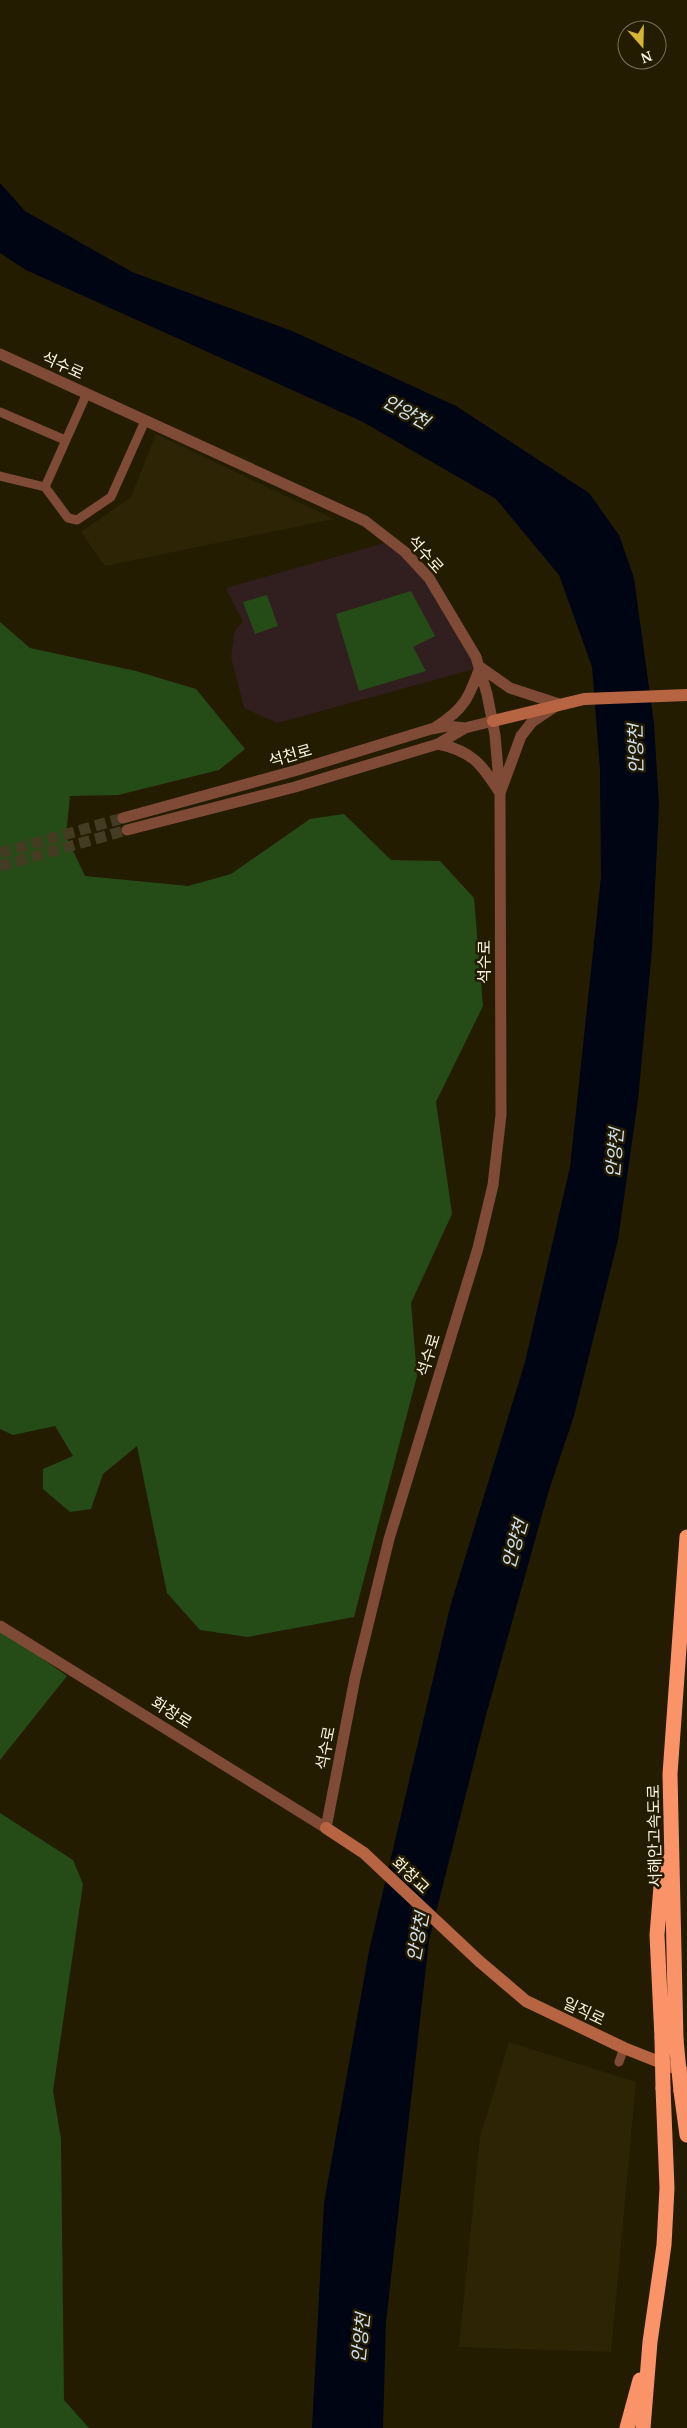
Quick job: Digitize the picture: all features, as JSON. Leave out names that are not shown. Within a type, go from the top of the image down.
[{"type":"highway","name":"서해안고속도로","points":[[687,1537],[670,1774],[669,2039],[681,2091],[687,2134]]},
{"type":"highway","points":[[643,2428],[650,2342],[664,2245],[666,2207],[663,2088],[669,2039]]},
{"type":"highway","points":[[628,2428],[650,2342]]},
{"type":"main road","name":"석천로","points":[[493,721],[584,699],[687,694]]},
{"type":"main road","name":"화창교","points":[[326,1828],[364,1853],[479,1961]]},
{"type":"main road","name":"일직로","points":[[479,1961],[526,2001],[624,2048],[687,2073]]},
{"type":"street","name":"석수로","points":[[0,354],[365,521],[404,552],[429,578],[462,631],[480,667],[493,721],[500,792],[500,1115],[493,1185],[478,1248],[389,1539],[355,1678],[326,1828]]},
{"type":"street","points":[[45,487],[87,393]]},
{"type":"street","points":[[0,412],[65,440]]},
{"type":"street","points":[[0,476],[45,487],[68,518],[78,520],[111,497],[145,420]]},
{"type":"street","points":[[432,729],[459,710],[472,688],[480,667],[510,688],[559,704]]},
{"type":"street","points":[[500,792],[521,736],[532,722],[559,704]]},
{"type":"street","name":"석천로","points":[[123,818],[294,771],[432,729],[447,726],[465,728],[493,721]]},
{"type":"street","name":"석천로","points":[[127,830],[295,787],[438,744],[449,740],[465,728]]},
{"type":"street","points":[[438,744],[450,746],[474,757],[483,766],[500,792]]},
{"type":"street","name":"화창로","points":[[0,1626],[326,1828]]},
{"type":"street","points":[[619,2062],[624,2048]]},
{"type":"shaded area","points":[[156,434],[334,519],[105,566],[81,532],[131,497]]},
{"type":"shaded area","points":[[388,542],[417,569],[478,668],[277,723],[244,708],[231,657],[235,630],[243,622],[226,588]]},
{"type":"shaded area","points":[[509,2042],[636,2082],[611,2352],[459,2347],[480,2137]]},
{"type":"green space","points":[[411,591],[435,636],[413,647],[426,671],[359,691],[336,614]]},
{"type":"green space","points":[[267,595],[278,626],[255,634],[243,602]]},
{"type":"green space","points":[[0,622],[30,648],[136,671],[196,689],[245,749],[219,770],[118,795],[70,796],[66,836],[85,876],[188,886],[231,874],[310,819],[344,814],[391,860],[440,861],[474,898],[483,1006],[436,1102],[452,1214],[411,1303],[417,1376],[354,1617],[248,1637],[200,1630],[167,1593],[137,1446],[103,1474],[91,1509],[70,1512],[43,1489],[43,1469],[73,1456],[55,1426],[13,1435],[0,1429]]},
{"type":"green space","points":[[0,1629],[67,1676],[0,1760]]},
{"type":"green space","points":[[0,1813],[73,1860],[83,1884],[53,2091],[61,2139],[64,2400],[89,2428],[0,2428]]},
{"type":"water","name":"안양천","points":[[0,183],[25,211],[132,272],[292,331],[456,406],[589,493],[619,535],[634,578],[654,724],[659,805],[652,950],[638,1100],[618,1240],[574,1416],[549,1490],[486,1715],[429,1940],[386,2322],[383,2428],[312,2428],[324,2203],[369,1951],[450,1607],[525,1362],[570,1167],[601,877],[600,770],[592,667],[559,575],[496,499],[363,422],[26,270],[0,253]]},
{"type":"tunnel","points":[[0,853],[123,818]]},
{"type":"tunnel","points":[[0,866],[127,830]]}]
